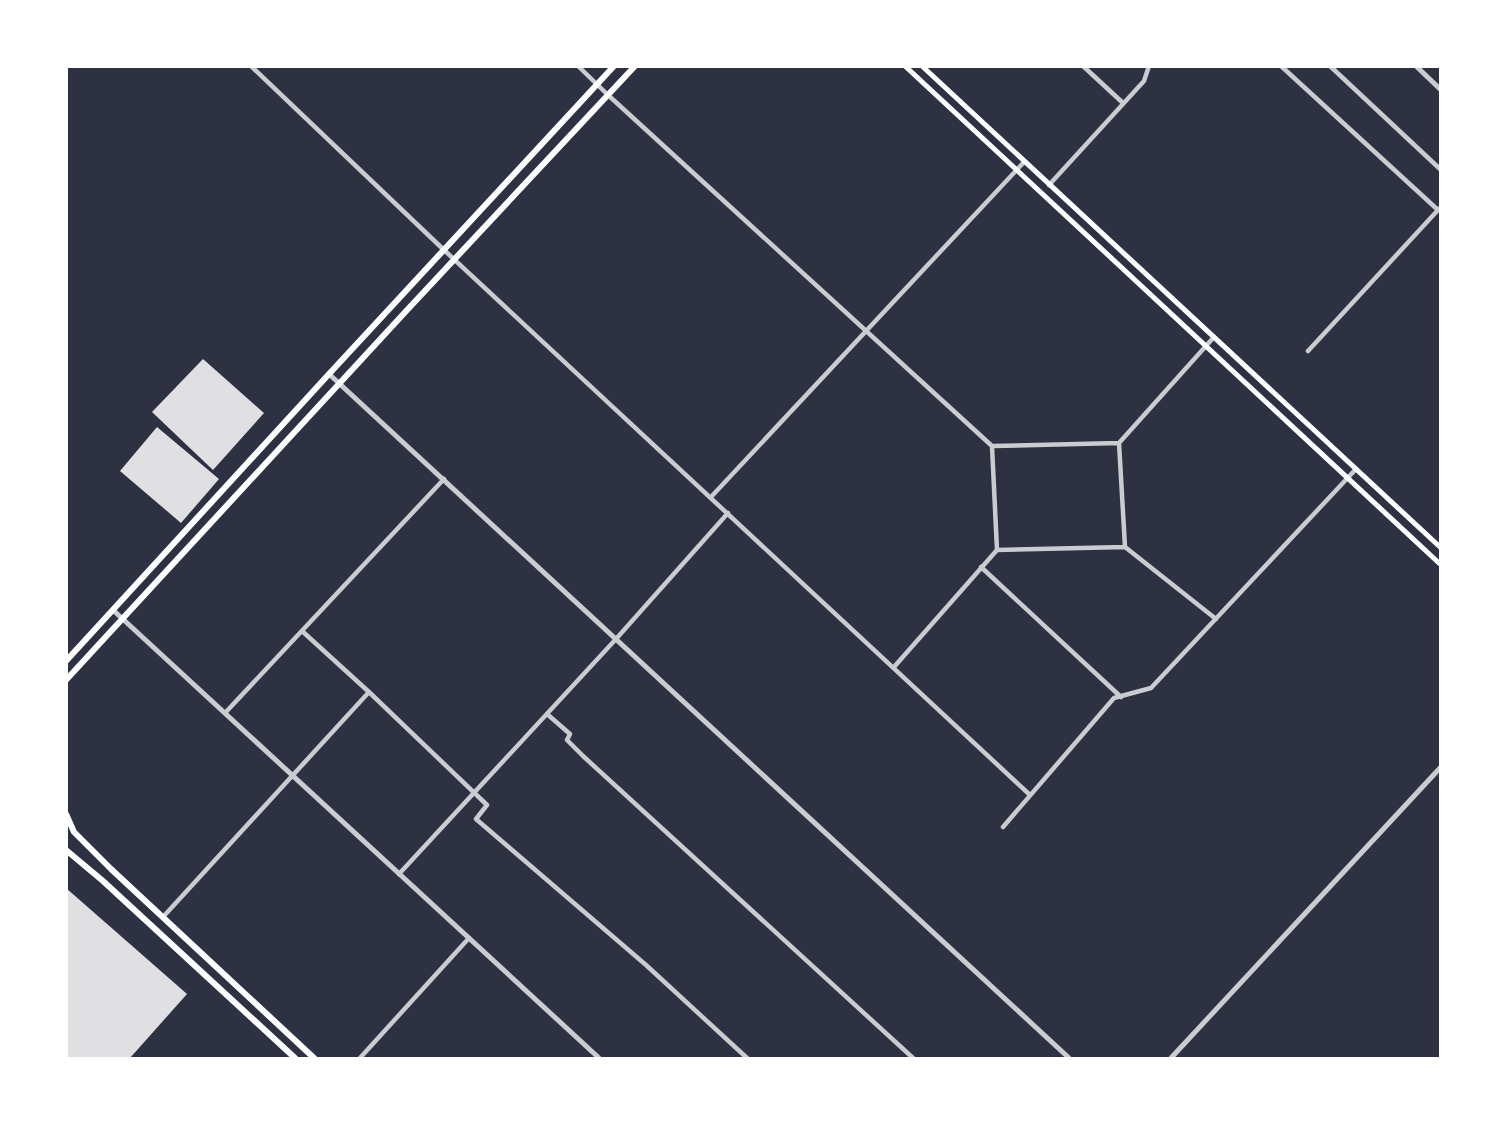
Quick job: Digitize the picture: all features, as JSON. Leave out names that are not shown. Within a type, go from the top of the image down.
[{"type":"main road","points":[[66,661],[614,66]]},
{"type":"main road","points":[[66,680],[635,66]]},
{"type":"main road","points":[[905,66],[1440,564]]},
{"type":"main road","points":[[922,66],[1440,547]]},
{"type":"main road","points":[[66,814],[74,832],[111,869],[314,1059]]},
{"type":"main road","points":[[66,850],[295,1059]]},
{"type":"street","points":[[251,66],[444,250],[1030,795]]},
{"type":"street","points":[[578,66],[992,446],[1119,443]]},
{"type":"street","points":[[1083,66],[1123,103]]},
{"type":"street","points":[[1049,185],[1144,81],[1149,66]]},
{"type":"street","points":[[1281,66],[1439,209],[1308,351]]},
{"type":"street","points":[[1330,66],[1440,169]]},
{"type":"street","points":[[1416,66],[1440,89]]},
{"type":"street","points":[[711,497],[1024,162]]},
{"type":"street","points":[[1125,547],[1119,443],[1214,337]]},
{"type":"street","points":[[330,374],[1069,1059]]},
{"type":"street","points":[[894,667],[997,550],[992,446]]},
{"type":"street","points":[[1003,827],[1114,698],[1151,688],[1356,468]]},
{"type":"street","points":[[225,713],[444,479]]},
{"type":"street","points":[[399,874],[728,513]]},
{"type":"street","points":[[997,550],[1125,547],[1216,619]]},
{"type":"street","points":[[981,568],[1121,697]]},
{"type":"street","points":[[113,610],[598,1059]]},
{"type":"street","points":[[302,631],[488,805],[476,818],[646,965],[747,1059]]},
{"type":"street","points":[[162,918],[369,692]]},
{"type":"street","points":[[547,714],[570,734],[567,740],[583,756],[913,1059]]},
{"type":"street","points":[[1171,1059],[1440,768]]},
{"type":"street","points":[[360,1059],[469,939]]},
{"type":"building","points":[[203,359],[264,413],[213,470],[152,412]]},
{"type":"building","points":[[157,427],[219,479],[181,523],[120,471]]},
{"type":"building","points":[[66,888],[187,994],[130,1058],[66,1058]]}]
